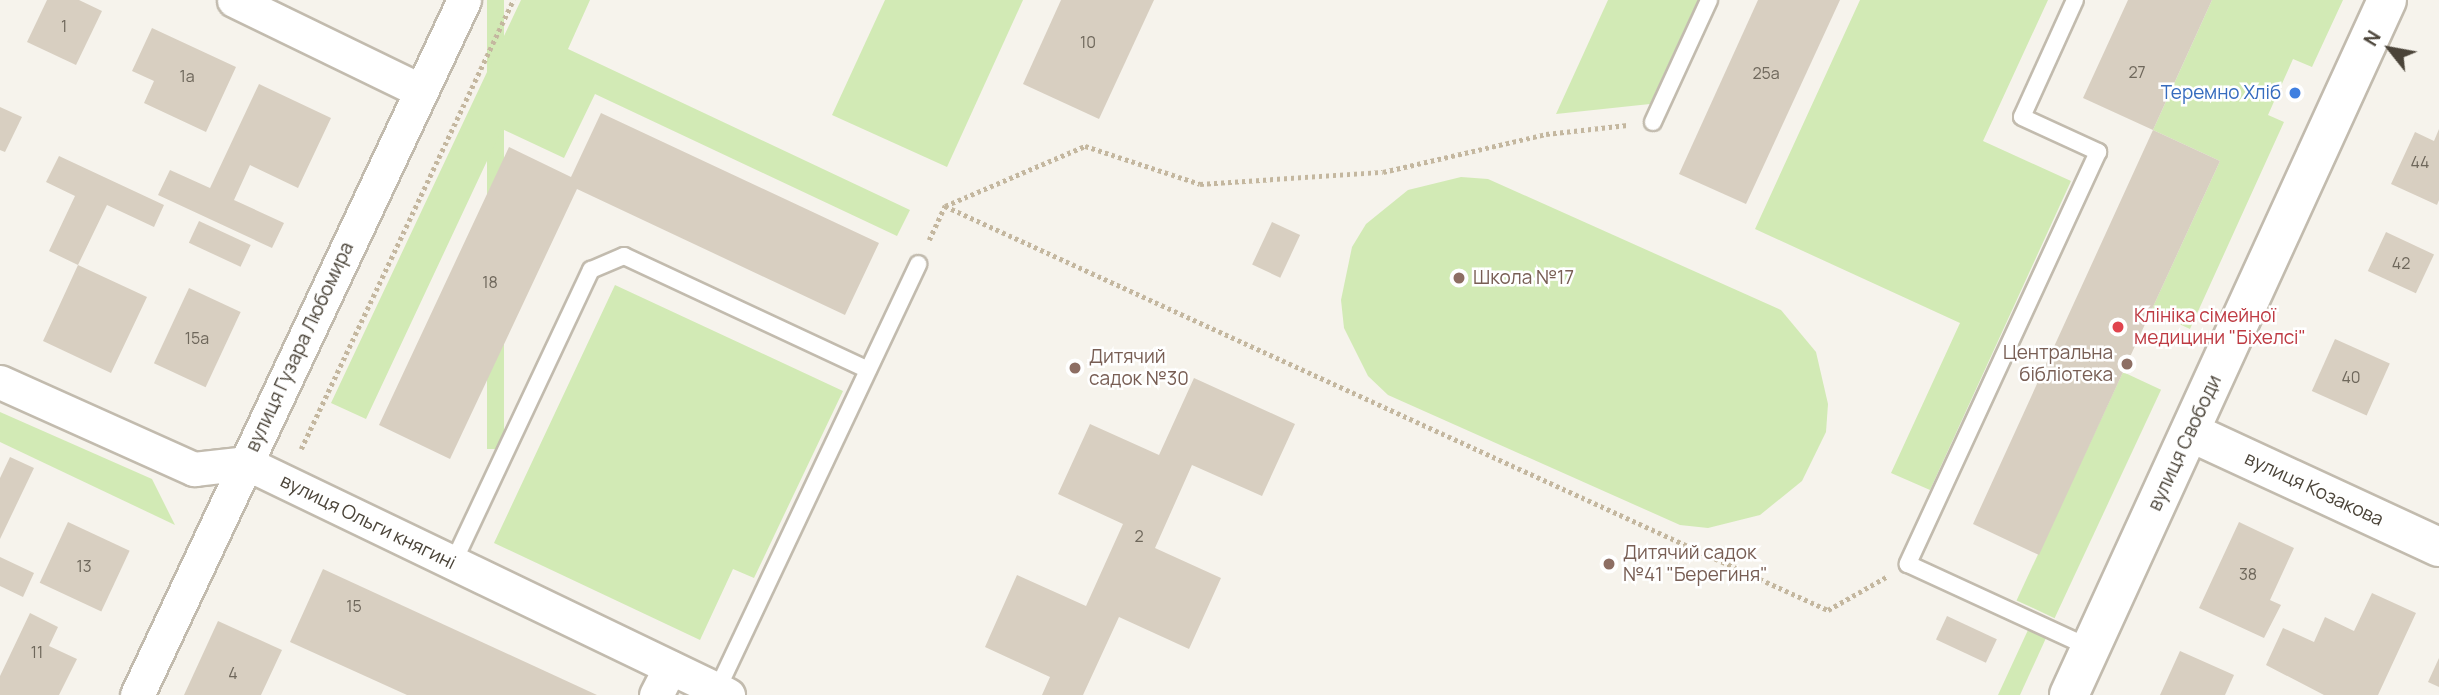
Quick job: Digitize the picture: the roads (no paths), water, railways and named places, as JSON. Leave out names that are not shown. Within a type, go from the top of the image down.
[{"type":"street","points":[[234,0],[421,91]]},
{"type":"street","name":"вулиця Гузара Любомира","points":[[137,695],[464,0]]},
{"type":"street","name":"вулиця Свободи","points":[[2069,695],[2387,0]]},
{"type":"street","points":[[0,382],[194,468],[246,463]]},
{"type":"street","name":"вулиця Козакова","points":[[2190,432],[2439,547]]},
{"type":"street","name":"вулиця Ольги княгині","points":[[246,463],[453,563],[663,681],[723,692]]},
{"type":"lane","points":[[1653,122],[1709,0]]},
{"type":"lane","points":[[2075,0],[2022,117],[2098,152],[1908,564],[2091,648]]},
{"type":"lane","points":[[453,563],[591,270],[624,256],[868,370]]},
{"type":"lane","points":[[723,692],[918,264]]},
{"type":"place","name":"Теремно Хліб","points":[[2295,93]]},
{"type":"place","name":"Школа №17","points":[[1459,278]]},
{"type":"place","name":"Клініка сімейної медицини \"Біхелсі\"","points":[[2118,327]]},
{"type":"place","name":"Центральна бібліотека","points":[[2127,364]]},
{"type":"place","name":"Дитячий садок №30","points":[[1075,368]]},
{"type":"place","name":"Дитячий садок №41 \"Берегиня\"","points":[[1609,564]]}]
